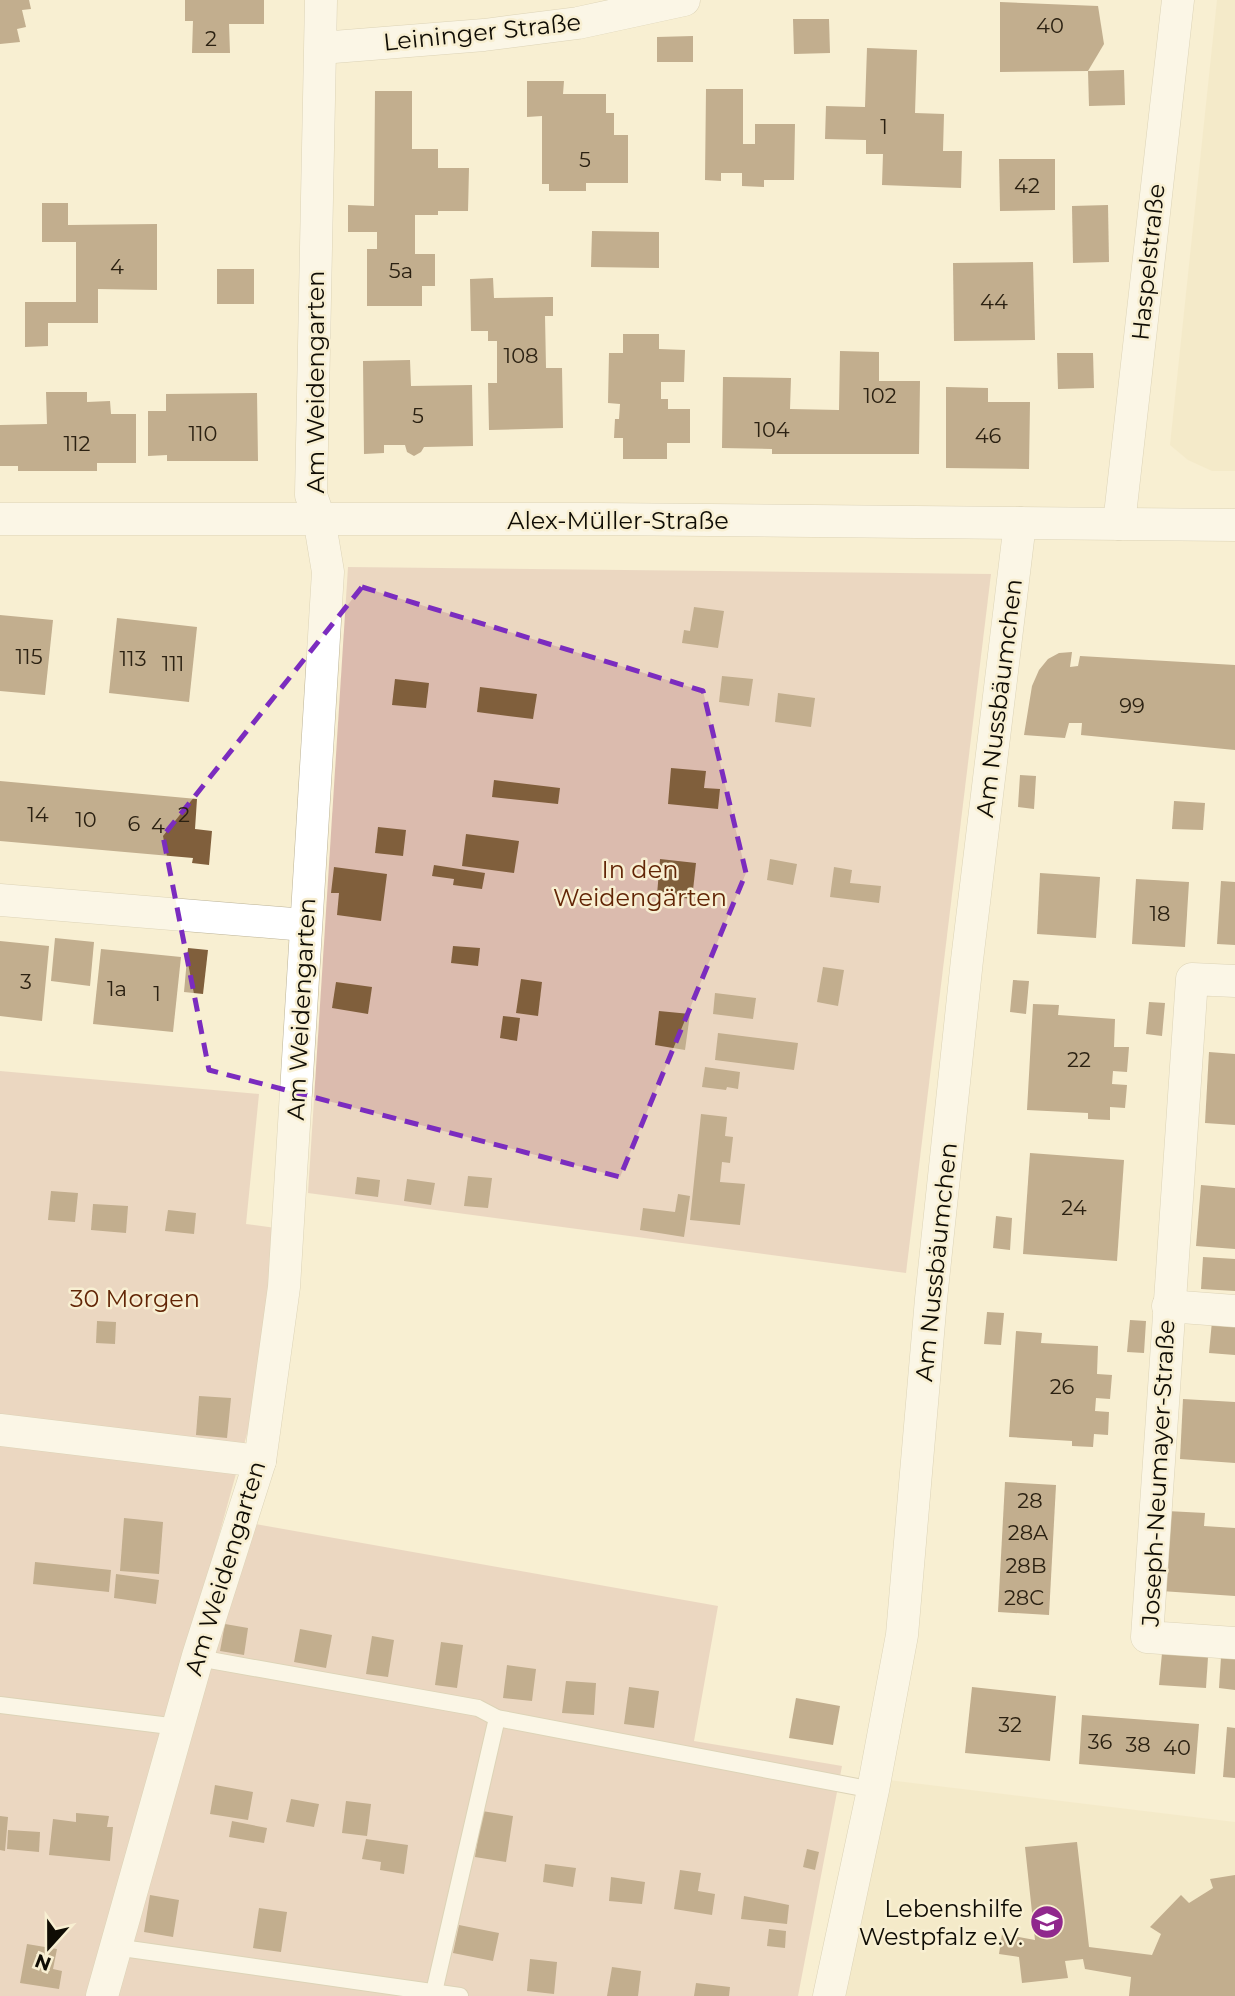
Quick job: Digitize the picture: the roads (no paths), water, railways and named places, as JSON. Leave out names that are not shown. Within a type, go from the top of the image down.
[{"type":"street","name":"Am Weidengarten","points":[[102,1996],[198,1656],[260,1461],[284,1287],[328,572],[319,519],[311,495],[321,0]]},
{"type":"street","name":"Leininger Straße","points":[[321,48],[484,35],[578,23],[684,0]]},
{"type":"street","name":"Haspelstraße","points":[[1119,524],[1178,0]]},
{"type":"street","name":"Alex-Müller-Straße","points":[[0,519],[1235,525]]},
{"type":"street","name":"Am Nussbäumchen","points":[[829,1996],[873,1790],[902,1635],[932,1286],[967,960],[1020,523]]},
{"type":"street","points":[[0,900],[305,925]]},
{"type":"street","name":"Joseph-Neumayer-Straße","points":[[1235,981],[1192,979],[1147,1637],[1235,1643]]},
{"type":"street","name":"Joseph-Neumayer-Straße","points":[[1168,1306],[1235,1311]]},
{"type":"street","points":[[0,1430],[260,1461]]},
{"type":"lane","points":[[198,1656],[478,1709],[497,1718],[873,1790]]},
{"type":"lane","points":[[0,1705],[178,1727]]},
{"type":"lane","points":[[434,1992],[497,1718]]},
{"type":"lane","points":[[116,1947],[460,1996]]},
{"type":"place","name":"Lebenshilfe Westpfalz e.V.","points":[[1047,1922]]},
{"type":"park label","name":"In den Weidengärten","points":[[640,883]]},
{"type":"park label","name":"30 Morgen","points":[[135,1298]]}]
